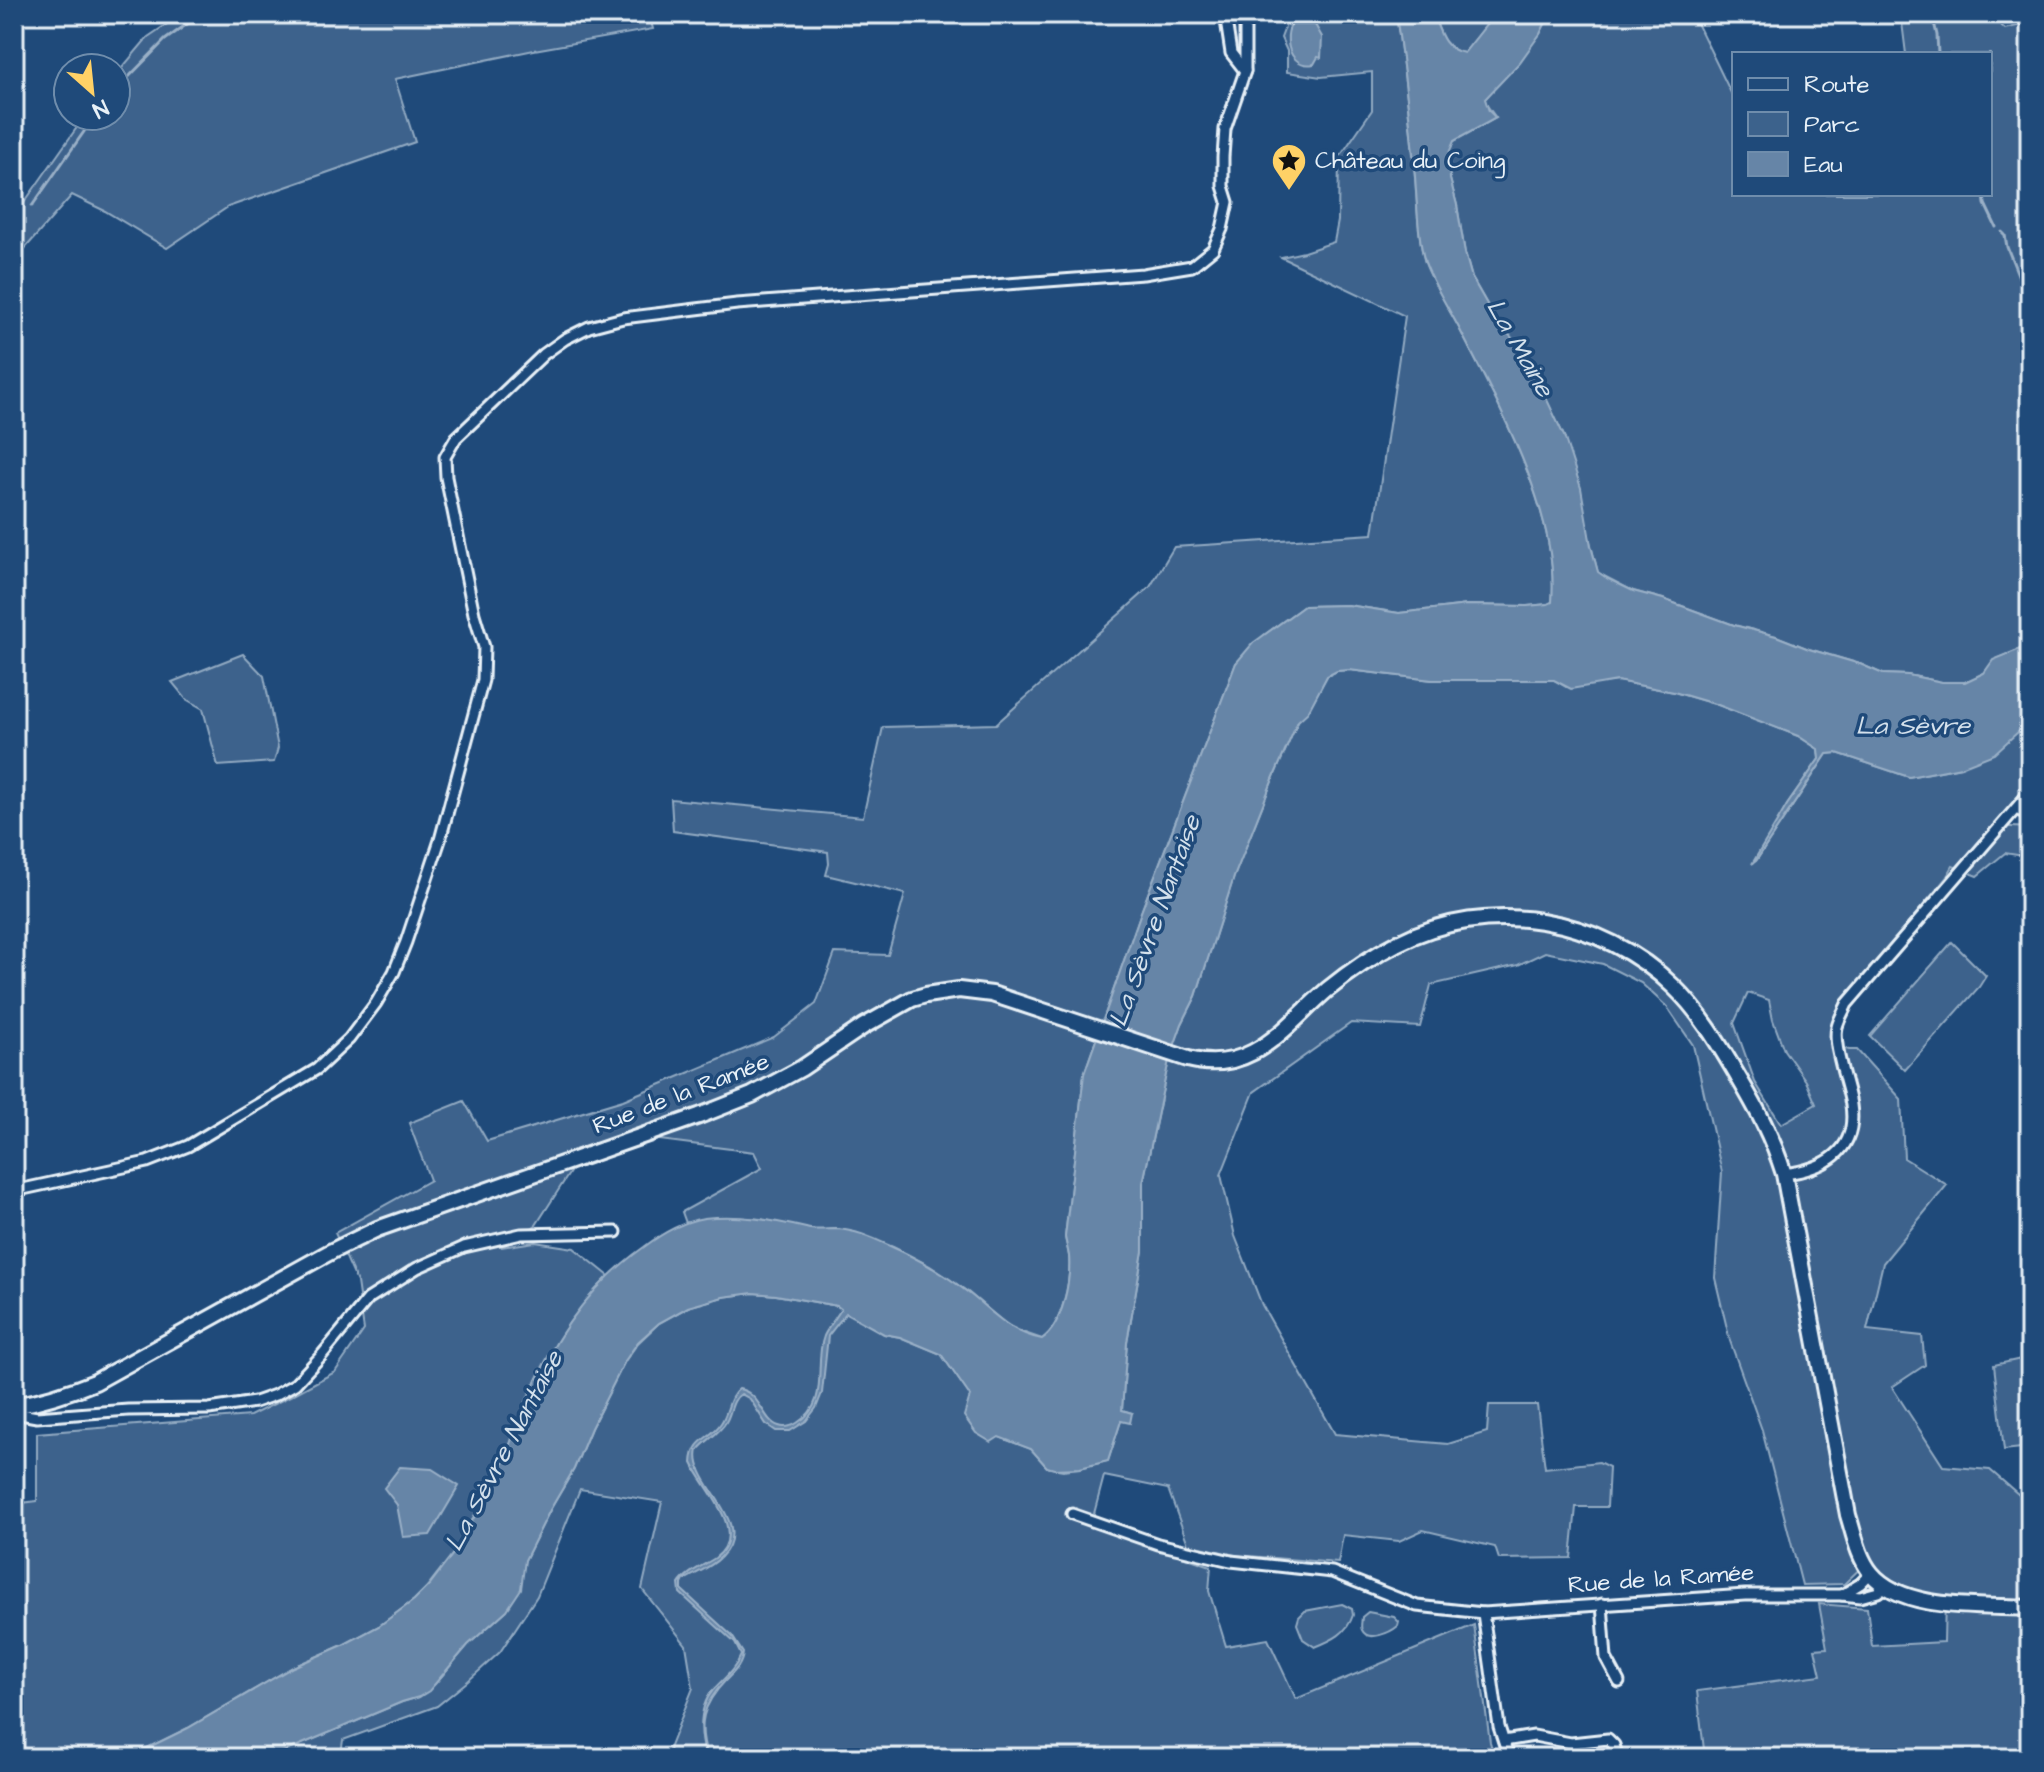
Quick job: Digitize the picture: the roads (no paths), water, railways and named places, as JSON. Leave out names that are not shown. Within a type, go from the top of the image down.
[{"type":"main road","name":"Rue de la Ramée","points":[[14,1408],[69,1393],[95,1382],[377,1229],[752,1095],[802,1068],[864,1026],[912,999],[959,990],[992,994],[1188,1059],[1226,1062],[1255,1052],[1354,968],[1424,932],[1448,924],[1491,918],[1553,922],[1603,938],[1656,971],[1685,998],[1706,1025],[1760,1113],[1784,1174],[1848,1515],[1865,1565],[1871,1573]]},
{"type":"main road","points":[[1871,1573],[1886,1586],[1920,1600],[2030,1608]]},
{"type":"street","points":[[1225,14],[1231,53],[1245,71]]},
{"type":"street","points":[[14,1191],[147,1162],[188,1146],[317,1069],[349,1039],[376,1003],[394,972],[406,942],[440,840],[483,680],[484,647],[474,614],[446,477],[445,457],[456,438],[544,354],[589,327],[623,318],[737,304],[1143,274],[1192,266],[1213,249],[1222,229],[1228,202],[1223,186],[1225,129],[1245,71],[1245,14]]},
{"type":"street","points":[[1784,1174],[1829,1161],[1838,1154],[1850,1135],[1851,1106],[1837,1036],[1837,1027],[1847,1004],[2030,792]]},
{"type":"street","points":[[2016,809],[2030,815]]},
{"type":"street","points":[[14,1408],[15,1413],[37,1417],[128,1410],[209,1409],[255,1402],[295,1384],[368,1299],[417,1268],[464,1247],[521,1234],[616,1232]]},
{"type":"street","name":"Rue de la Ramée","points":[[1072,1514],[1158,1544],[1231,1561],[1332,1572],[1417,1606],[1483,1613],[1745,1595],[1860,1597],[1878,1592],[1886,1586]]},
{"type":"street","points":[[1842,1595],[1871,1573]]},
{"type":"street","points":[[1602,1604],[1606,1658],[1619,1682]]},
{"type":"street","points":[[1483,1613],[1499,1727],[1509,1758]]},
{"type":"street","points":[[1504,1741],[1534,1736],[1571,1743],[1608,1739],[1614,1745],[1618,1758]]},
{"type":"water","points":[[1309,14],[1322,37],[1321,58],[1318,57],[1314,64],[1303,64],[1290,51],[1289,32],[1299,16]]},
{"type":"water","points":[[1396,14],[1433,14],[1447,44],[1464,53],[1495,14],[1550,14],[1520,62],[1485,99],[1489,111],[1496,118],[1454,141],[1449,153],[1450,179],[1472,278],[1496,320],[1528,359],[1564,436],[1581,488],[1598,572],[1633,591],[1883,674],[1965,682],[1984,673],[1993,660],[2030,645],[2030,721],[1994,754],[1961,767],[1909,777],[1837,753],[1827,754],[1752,864],[1819,759],[1818,749],[1798,736],[1718,705],[1674,692],[1617,681],[1571,689],[1554,680],[1432,680],[1349,670],[1327,676],[1308,712],[1298,721],[1273,779],[1234,877],[1196,996],[1169,1060],[1143,1183],[1143,1251],[1127,1342],[1122,1410],[1132,1413],[1130,1423],[1121,1421],[1108,1461],[1080,1468],[1054,1469],[1047,1467],[1031,1449],[999,1437],[991,1442],[976,1433],[964,1416],[970,1396],[941,1354],[900,1337],[884,1334],[846,1313],[828,1336],[822,1393],[806,1421],[790,1431],[776,1431],[766,1424],[750,1399],[741,1394],[723,1426],[698,1450],[698,1463],[703,1476],[727,1516],[731,1530],[730,1543],[717,1561],[684,1580],[682,1590],[732,1636],[743,1653],[738,1668],[718,1689],[707,1707],[703,1725],[706,1758],[701,1732],[704,1706],[741,1655],[735,1643],[680,1593],[682,1580],[715,1558],[725,1548],[728,1536],[721,1511],[692,1463],[693,1455],[699,1444],[717,1429],[739,1389],[754,1397],[771,1421],[779,1426],[793,1425],[807,1415],[818,1394],[824,1336],[841,1309],[753,1293],[723,1297],[688,1307],[659,1323],[638,1342],[625,1361],[574,1469],[525,1560],[521,1589],[507,1610],[468,1645],[429,1691],[269,1758],[127,1758],[188,1728],[293,1667],[379,1626],[414,1600],[465,1538],[502,1466],[531,1391],[570,1322],[585,1301],[622,1264],[679,1226],[704,1218],[742,1217],[813,1229],[856,1232],[938,1271],[1020,1332],[1042,1339],[1049,1332],[1060,1313],[1069,1277],[1065,1237],[1084,1074],[1141,912],[1236,663],[1253,643],[1304,606],[1348,605],[1399,613],[1467,605],[1527,606],[1552,602],[1552,568],[1546,533],[1523,460],[1491,390],[1436,287],[1422,252]]},
{"type":"water","points":[[400,1467],[432,1469],[459,1486],[430,1535],[403,1537],[397,1505],[384,1488]]},
{"type":"waterway","points":[[132,74],[165,40],[201,14]]},
{"type":"waterway","points":[[1932,14],[1938,52]]},
{"type":"waterway","points":[[32,206],[84,132]]},
{"type":"waterway","points":[[1984,196],[1996,227]]},
{"type":"waterway","points":[[2002,232],[2030,305]]},
{"type":"place","name":"Château du Coing","points":[[1289,192]]},
{"type":"water label","name":"La Maine","points":[[1520,348]]},
{"type":"water label","name":"La Sèvre","points":[[1913,726]]},
{"type":"water label","name":"La Sèvre Nantaise","points":[[1155,921]]},
{"type":"water label","name":"La Sèvre Nantaise","points":[[504,1451]]}]
